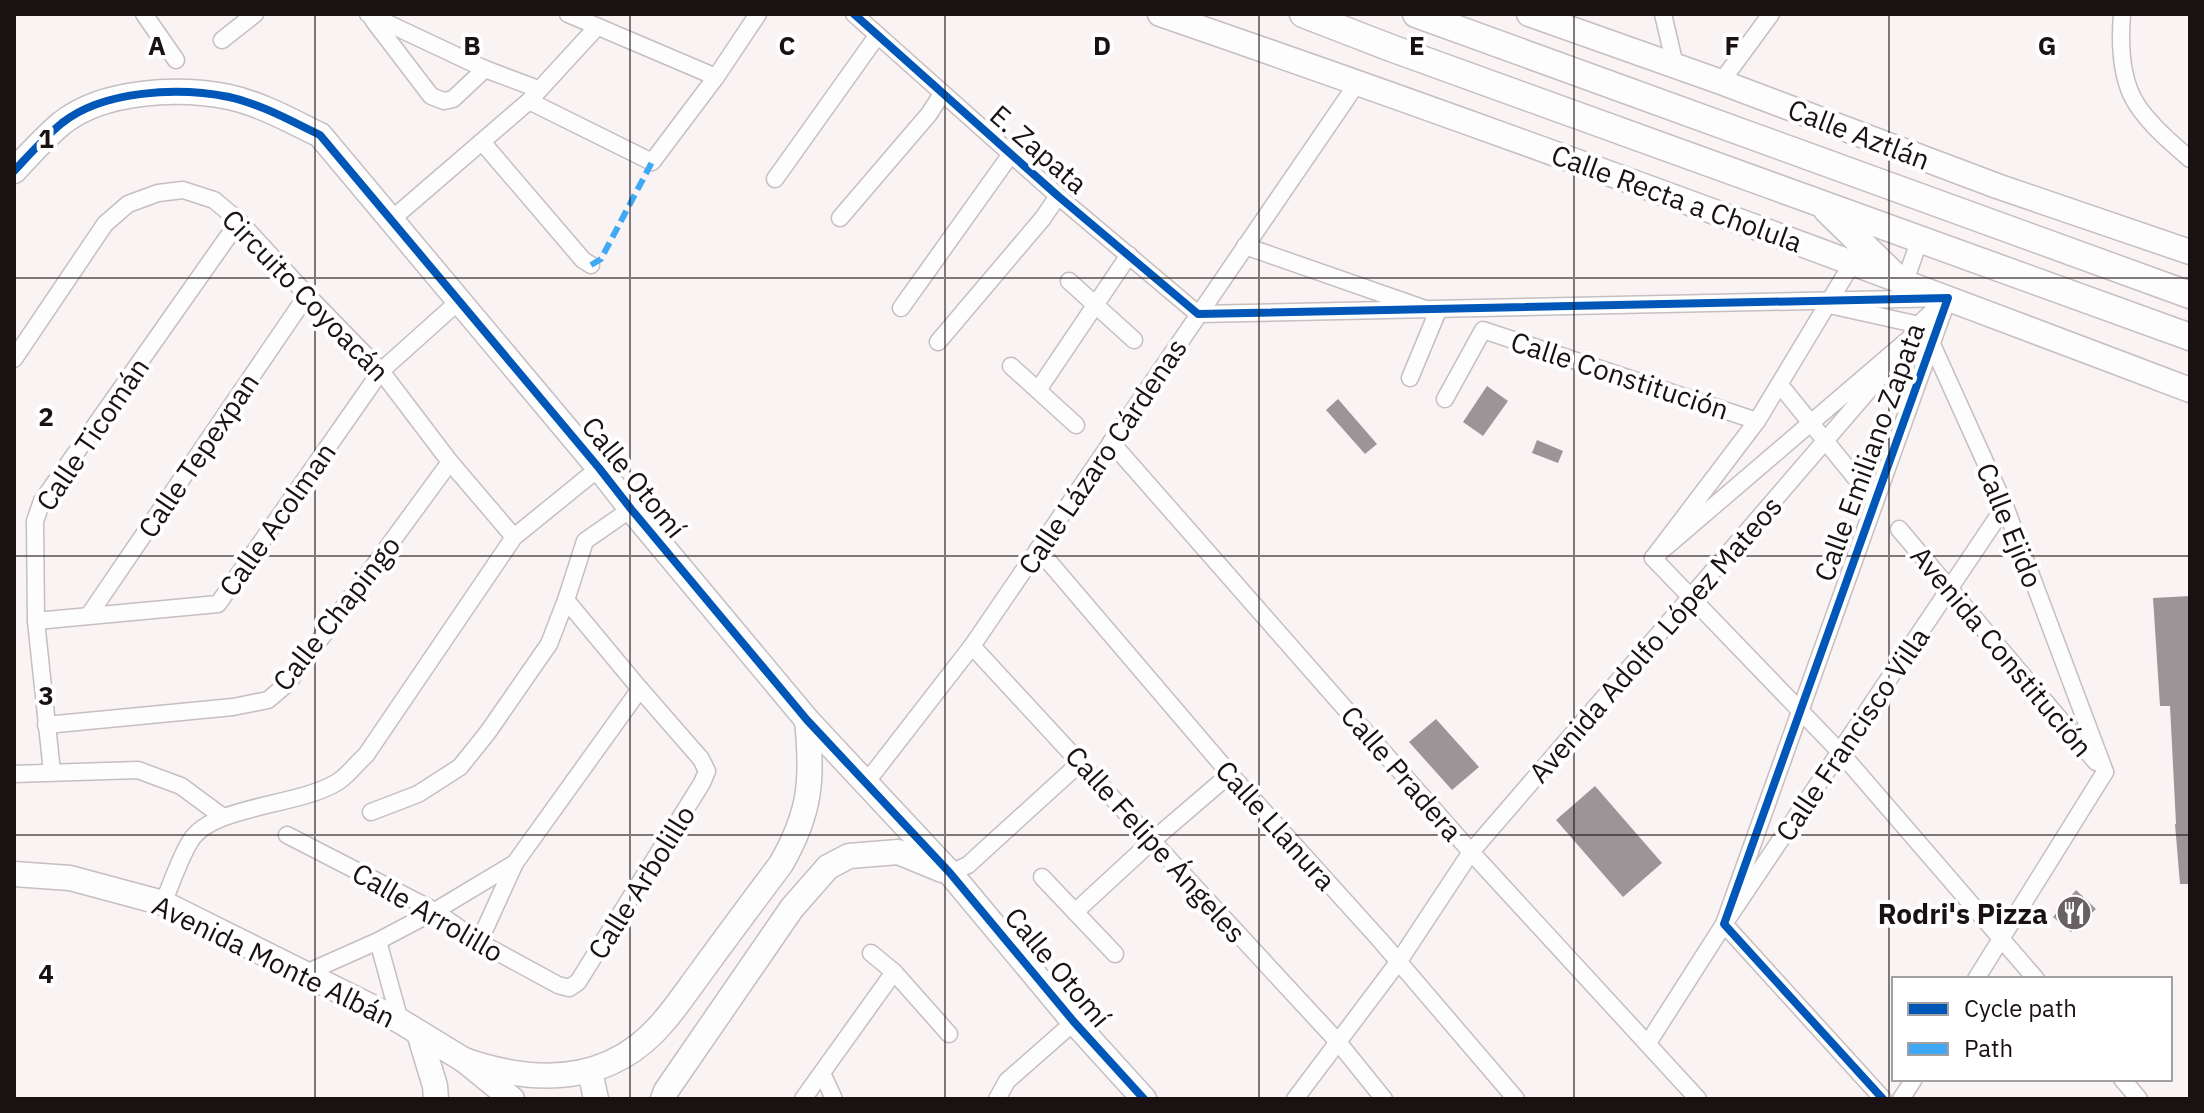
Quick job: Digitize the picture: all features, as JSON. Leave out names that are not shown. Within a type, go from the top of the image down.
[{"type":"main road","name":"Calle Recta a Cholula","points":[[1303,14],[2190,337]]},
{"type":"main road","points":[[1416,14],[2190,295]]},
{"type":"main road","points":[[1464,14],[1486,39]]},
{"type":"main road","points":[[1819,202],[1905,286]]},
{"type":"street","points":[[144,14],[176,60]]},
{"type":"street","points":[[222,40],[255,14]]},
{"type":"street","points":[[568,14],[716,77]]},
{"type":"street","points":[[369,15],[485,69],[652,162],[716,77],[758,14]]},
{"type":"street","name":"E. Zapata","points":[[854,14],[1058,196],[1198,314]]},
{"type":"street","name":"Calle Recta a Cholula","points":[[1160,14],[1358,82],[1853,262],[1905,286],[1948,298],[2190,390]]},
{"type":"street","name":"Calle Aztlán","points":[[1529,14],[1675,65],[1997,186],[2190,252]]},
{"type":"street","points":[[1663,14],[1675,65]]},
{"type":"street","points":[[1721,82],[1771,14]]},
{"type":"street","points":[[2122,14],[2120,42],[2129,90],[2155,127],[2190,159]]},
{"type":"street","points":[[369,15],[431,96],[444,101],[453,99],[485,69]]},
{"type":"street","points":[[392,219],[483,143],[597,27]]},
{"type":"street","points":[[775,179],[877,36]]},
{"type":"street","name":"Calle Lázaro Cárdenas","points":[[865,784],[972,646],[1358,82]]},
{"type":"street","name":"Calle Otomí","points":[[14,171],[63,122],[103,100],[138,95],[183,93],[230,97],[276,113],[320,135],[807,720],[950,873],[1074,1022],[1144,1099]]},
{"type":"street","points":[[840,218],[929,114],[942,94]]},
{"type":"street","points":[[483,143],[583,260],[591,265]]},
{"type":"street","points":[[901,308],[1011,154]]},
{"type":"street","name":"Circuito Coyoacán","points":[[14,359],[105,224],[128,204],[158,193],[183,190],[214,200],[239,221],[381,371],[450,462],[514,537]]},
{"type":"street","points":[[938,342],[1058,196]]},
{"type":"street","name":"Calle Ticomán","points":[[52,772],[36,621],[35,521],[42,501],[239,221]]},
{"type":"street","points":[[1905,286],[1920,239]]},
{"type":"street","points":[[1245,246],[1432,311],[1410,378]]},
{"type":"street","points":[[1038,390],[1129,255]]},
{"type":"street","name":"Avenida Adolfo López Mateos","points":[[1653,558],[1757,421],[1853,262]]},
{"type":"street","points":[[1069,281],[1134,340]]},
{"type":"street","name":"Calle Emiliano Zapata","points":[[1198,314],[1830,303],[1905,286]]},
{"type":"street","name":"Calle Ejido","points":[[1905,286],[2005,506],[2105,772]]},
{"type":"street","name":"Calle Tepexpan","points":[[89,615],[307,295]]},
{"type":"street","name":"Avenida Adolfo López Mateos","points":[[1295,1099],[1399,961],[1471,852],[1948,298]]},
{"type":"street","name":"Calle Emiliano Zapata","points":[[1724,924],[1948,298]]},
{"type":"street","name":"Calle Acolman","points":[[36,621],[218,604],[381,371],[459,301]]},
{"type":"street","points":[[1830,303],[1923,324]]},
{"type":"street","name":"Avenida Adolfo López Mateos","points":[[1653,558],[1923,324]]},
{"type":"street","name":"Calle Constitución","points":[[1445,399],[1483,330],[1757,421]]},
{"type":"street","points":[[1011,366],[1076,425]]},
{"type":"street","points":[[1780,385],[1875,502]]},
{"type":"street","name":"Calle Pradera","points":[[1111,442],[1471,852],[1698,1099]]},
{"type":"street","name":"Calle Chapingo","points":[[46,725],[233,707],[268,700],[288,683],[450,462]]},
{"type":"street","points":[[163,903],[191,839],[203,827],[223,817],[304,796],[338,781],[366,755],[514,537],[599,468]]},
{"type":"street","name":"Calle Francisco Villa","points":[[1648,1043],[1724,924],[2005,506]]},
{"type":"street","points":[[371,812],[418,794],[460,767],[549,644],[585,541],[631,509]]},
{"type":"street","name":"Avenida Constitución","points":[[1899,529],[2105,772]]},
{"type":"street","name":"Calle Llanura","points":[[1038,549],[1230,774],[1399,961],[1516,1099]]},
{"type":"street","points":[[1653,558],[1840,752],[2034,977]]},
{"type":"street","points":[[479,942],[515,863],[640,689],[566,600]]},
{"type":"street","name":"Calle Felipe Ángeles","points":[[972,646],[1338,1042],[1384,1099]]},
{"type":"street","name":"Calle Arbolillo","points":[[569,988],[578,982],[707,771],[701,759],[640,689]]},
{"type":"street","points":[[464,1060],[495,1070],[538,1077],[590,1071],[611,1064],[637,1047],[663,1023],[781,864],[794,841],[806,812],[811,761],[807,720]]},
{"type":"street","points":[[663,1099],[792,908],[828,867],[849,856],[898,852],[950,873],[968,865],[1081,762]]},
{"type":"street","points":[[14,774],[138,770],[181,786],[223,817]]},
{"type":"street","points":[[1977,977],[2105,772]]},
{"type":"street","points":[[1075,912],[1230,774]]},
{"type":"street","name":"Calle Arrolillo","points":[[287,835],[435,911],[479,942],[569,988]]},
{"type":"street","points":[[306,973],[435,911],[515,863]]},
{"type":"street","name":"Avenida Monte Albán","points":[[14,874],[70,878],[163,903],[410,1027],[464,1060],[512,1099]]},
{"type":"street","points":[[1042,877],[1115,954]]},
{"type":"street","points":[[1724,924],[1883,1099]]},
{"type":"street","points":[[378,941],[435,1086],[436,1099]]},
{"type":"street","points":[[871,953],[894,972],[949,1034]]},
{"type":"street","points":[[803,1099],[894,972]]},
{"type":"street","points":[[997,1099],[1007,1081],[1074,1022]]},
{"type":"street","points":[[590,1071],[596,1099]]},
{"type":"street","points":[[822,1073],[834,1099]]},
{"type":"street","points":[[1901,1099],[1913,1081]]},
{"type":"street","points":[[2124,1081],[2139,1099]]},
{"type":"building","points":[[1487,386],[1508,401],[1483,436],[1463,422]]},
{"type":"building","points":[[1338,399],[1377,444],[1365,454],[1326,410]]},
{"type":"building","points":[[1537,440],[1563,451],[1558,463],[1532,453]]},
{"type":"building","points":[[2190,596],[2190,884],[2180,884],[2170,706],[2160,706],[2153,598]]},
{"type":"building","points":[[1436,719],[1479,767],[1452,790],[1409,742]]},
{"type":"building","points":[[1595,786],[1662,863],[1623,897],[1556,820]]},
{"type":"building","name":"Rodri's Pizza","points":[[2076,890],[2096,909],[2071,932],[2053,917]]},
{"type":"marked path","points":[[591,265],[601,259],[652,162]]},
{"type":"cycle path","points":[[854,14],[1058,196],[1198,314],[1948,298],[1724,924],[1883,1099]]},
{"type":"cycle path","points":[[14,171],[56,128],[79,112],[142,94],[187,92],[229,97],[264,108],[320,135],[807,720],[950,873],[1074,1022],[1144,1099]]},
{"type":"place","name":"Rodri's Pizza","points":[[2074,913]]}]
